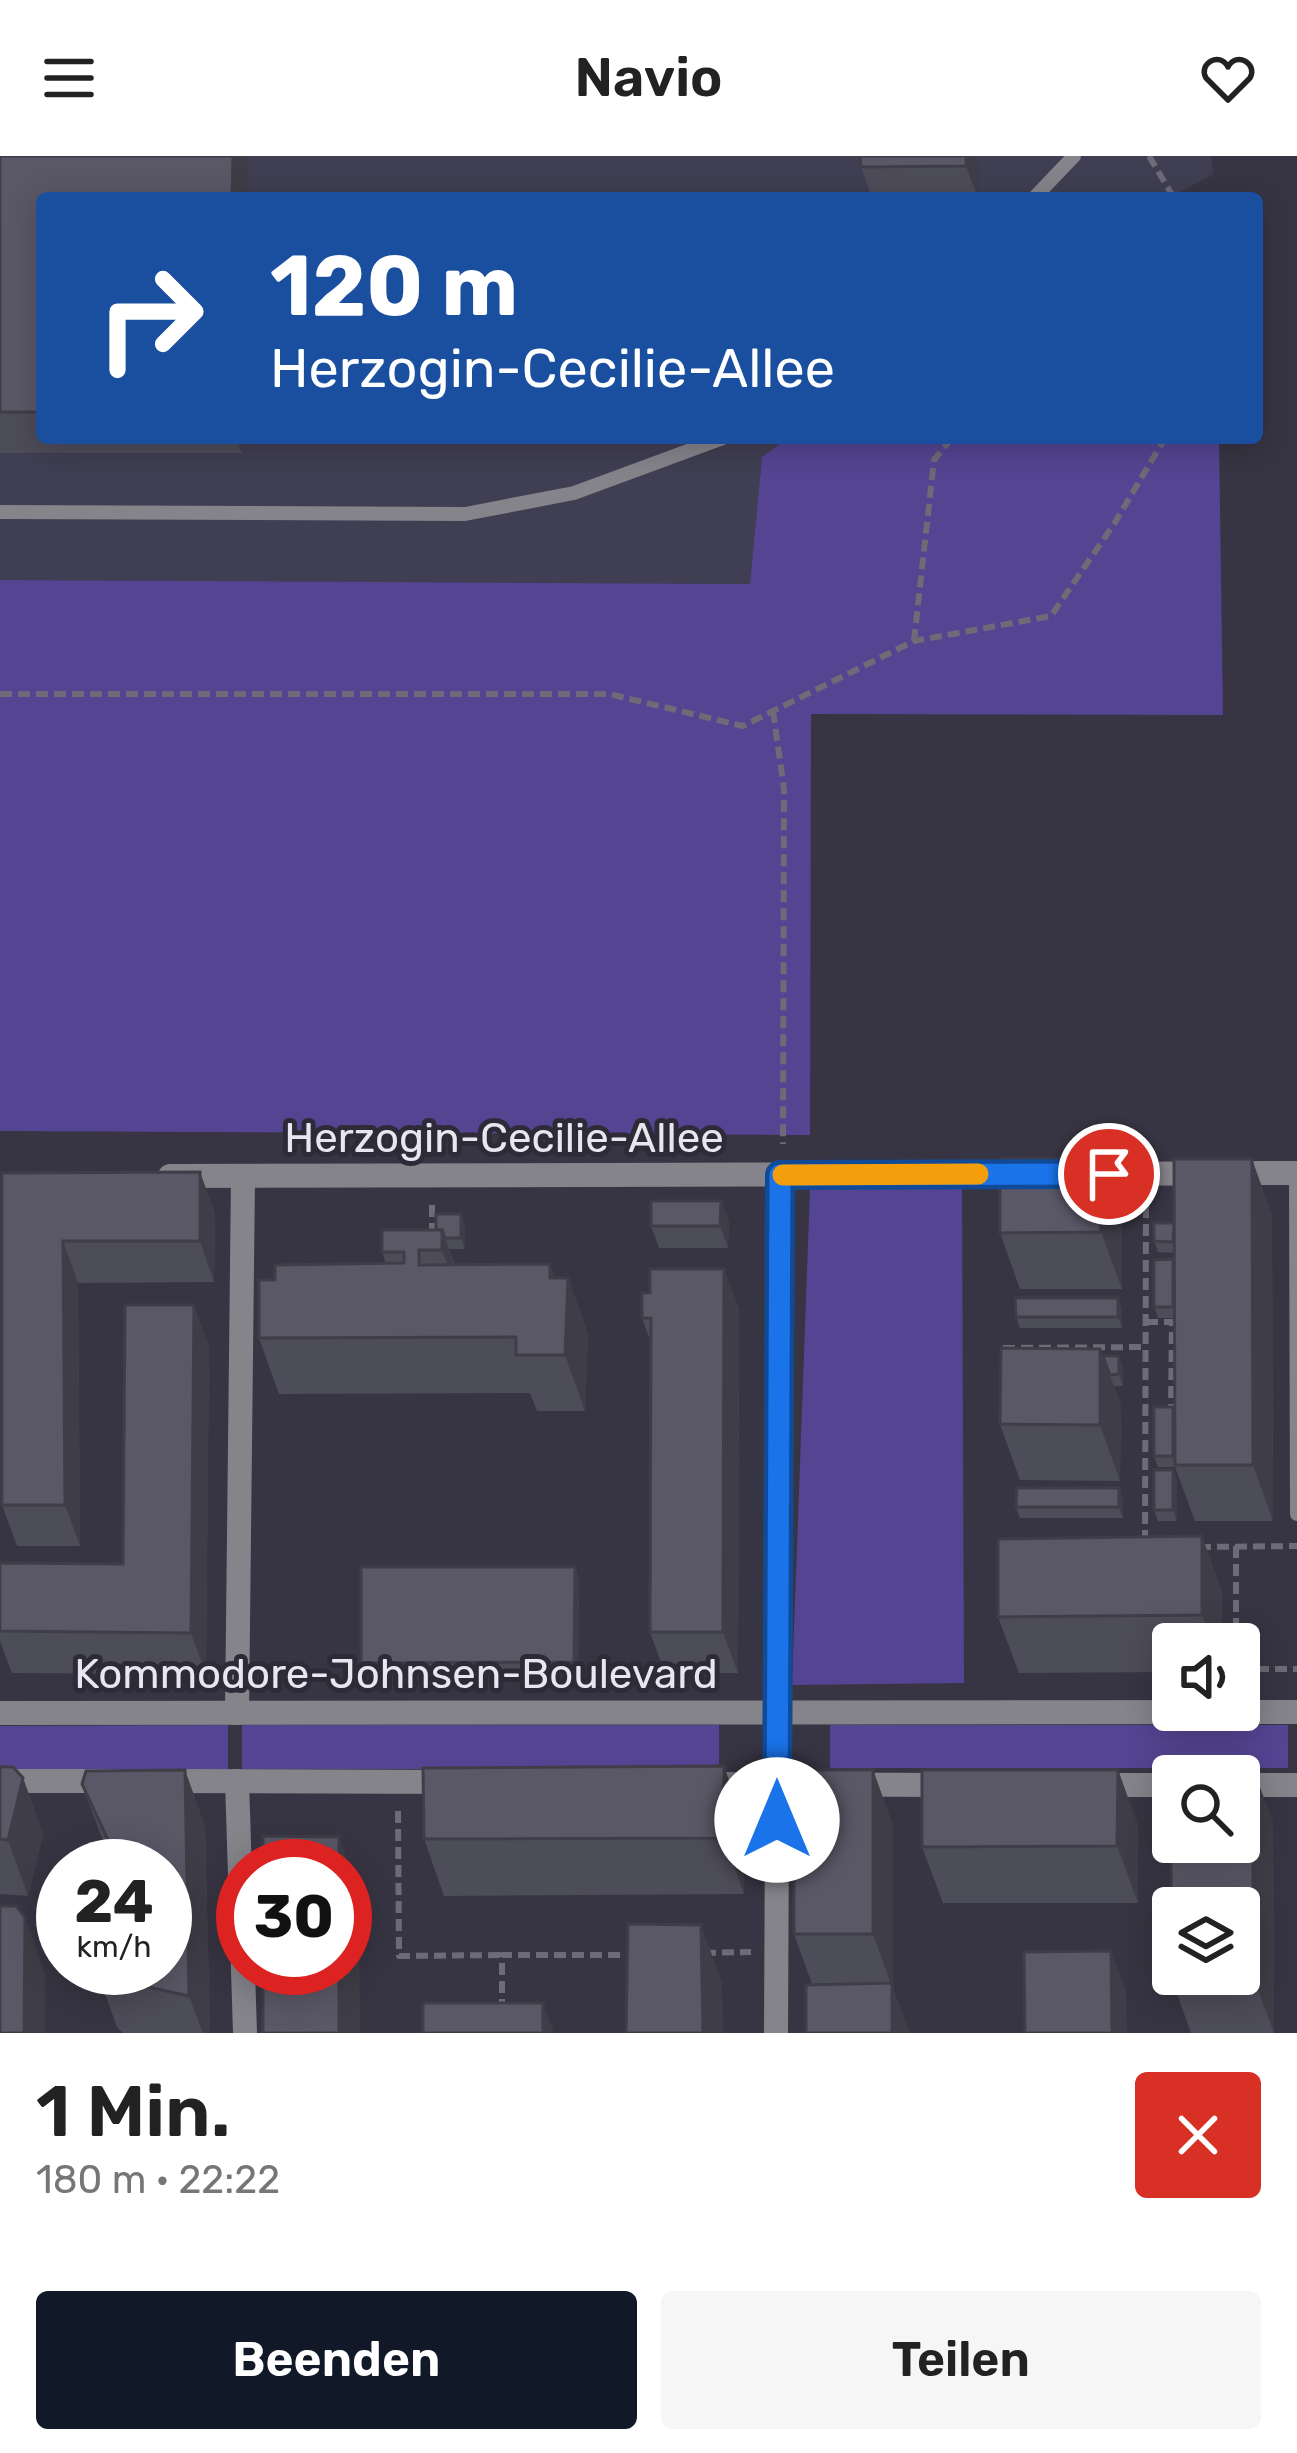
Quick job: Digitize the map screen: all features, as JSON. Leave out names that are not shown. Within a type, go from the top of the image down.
[{"type":"street","name":"Herzogin-Cecilie-Allee","points":[[133,1176],[1296,1173]]},
{"type":"street","points":[[776,2033],[780,1175]]},
{"type":"street","points":[[237,1712],[243,1178]]},
{"type":"street","name":"Kommodore-Johnsen-Boulevard","points":[[0,1712],[1297,1712]]},
{"type":"street","points":[[0,1781],[494,1783]]},
{"type":"street","points":[[237,1781],[245,2033]]},
{"type":"street","points":[[685,1784],[981,1785]]},
{"type":"street","points":[[1053,1785],[1152,1785]]},
{"type":"street","points":[[1260,1785],[1297,1785]]},
{"type":"lane","points":[[1040,192],[1074,156]]},
{"type":"lane","points":[[0,512],[465,514],[574,493],[707,444]]},
{"type":"lane","points":[[1296,1173],[1297,1514]]},
{"type":"path","points":[[1149,156],[1170,192]]},
{"type":"path","points":[[914,641],[934,460],[947,444]]},
{"type":"path","points":[[0,694],[609,694],[743,726],[914,641],[1051,616],[1161,444]]},
{"type":"path","points":[[773,711],[784,789],[788,946],[788,1101],[780,1175]]},
{"type":"path","points":[[1145,1547],[1146,1174]]},
{"type":"path","points":[[432,1248],[433,1175]]},
{"type":"path","points":[[1145,1412],[1171,1412],[1172,1368],[1172,1322],[1146,1322]]},
{"type":"path","points":[[1003,1348],[1145,1347]]},
{"type":"path","points":[[1068,1348],[1068,1366]]},
{"type":"path","points":[[1172,1368],[1195,1368]]},
{"type":"path","points":[[1145,1477],[1162,1477]]},
{"type":"path","points":[[1194,1546],[1297,1546]]},
{"type":"path","points":[[1236,1546],[1236,1623]]},
{"type":"path","points":[[1132,1547],[1159,1547]]},
{"type":"path","points":[[1260,1669],[1297,1669]]},
{"type":"path","points":[[398,1782],[399,1956],[642,1954]]},
{"type":"path","points":[[687,1954],[776,1952]]},
{"type":"path","points":[[502,1955],[502,2014]]},
{"type":"shaded area","points":[[0,156],[1211,156],[1214,174],[1180,192],[36,192],[36,444],[780,444],[762,458],[750,584],[0,580]]},
{"type":"shaded area","points":[[780,444],[1219,444],[1223,715],[811,714],[810,1135],[0,1131],[0,580],[750,584],[762,457]]},
{"type":"shaded area","points":[[810,1189],[962,1189],[964,1683],[792,1685]]},
{"type":"shaded area","points":[[228,1725],[228,1770],[0,1770],[0,1726]]},
{"type":"shaded area","points":[[242,1725],[719,1725],[719,1769],[242,1769]]},
{"type":"shaded area","points":[[830,1725],[1152,1725],[1152,1731],[1260,1731],[1260,1725],[1288,1725],[1288,1768],[1260,1768],[1260,1755],[1152,1755],[1152,1768],[830,1768]]},
{"type":"building","points":[[0,156],[233,156],[232,192],[36,192],[36,412],[0,412]]},
{"type":"building","points":[[860,156],[966,156],[966,166],[861,167]]},
{"type":"building","points":[[1000,1159],[1101,1159],[1101,1232],[1000,1233]]},
{"type":"building","points":[[1174,1159],[1252,1159],[1253,1465],[1175,1465]]},
{"type":"building","points":[[200,1172],[200,1241],[63,1241],[65,1505],[2,1505],[2,1173]]},
{"type":"building","points":[[651,1201],[721,1201],[720,1226],[651,1226]]},
{"type":"building","points":[[436,1214],[461,1214],[461,1238],[445,1238],[442,1230],[436,1230]]},
{"type":"building","points":[[1154,1223],[1174,1223],[1173,1242],[1154,1241]]},
{"type":"building","points":[[382,1230],[442,1230],[442,1250],[419,1250],[419,1265],[550,1264],[550,1278],[568,1278],[565,1355],[516,1355],[516,1337],[259,1338],[259,1280],[275,1280],[275,1265],[404,1263],[404,1252],[382,1252]]},
{"type":"building","points":[[1173,1259],[1173,1307],[1154,1307],[1154,1260]]},
{"type":"building","points":[[650,1269],[724,1269],[723,1632],[650,1632],[651,1318],[642,1318],[642,1293],[650,1293]]},
{"type":"building","points":[[1015,1298],[1118,1298],[1118,1317],[1016,1317]]},
{"type":"building","points":[[125,1305],[194,1305],[191,1633],[0,1631],[0,1563],[123,1564]]},
{"type":"building","points":[[1001,1348],[1100,1349],[1100,1425],[1000,1424]]},
{"type":"building","points":[[1103,1356],[1119,1356],[1119,1374],[1110,1375]]},
{"type":"building","points":[[1154,1407],[1173,1407],[1173,1456],[1154,1456]]},
{"type":"building","points":[[1154,1470],[1173,1470],[1173,1510],[1154,1510]]},
{"type":"building","points":[[1017,1488],[1119,1488],[1119,1507],[1016,1507]]},
{"type":"building","points":[[1202,1536],[1202,1615],[998,1617],[998,1539]]},
{"type":"building","points":[[361,1567],[575,1567],[574,1662],[361,1663]]},
{"type":"building","points":[[724,1766],[724,1838],[424,1839],[423,1768]]},
{"type":"building","points":[[0,1767],[13,1767],[23,1778],[8,1840],[0,1839]]},
{"type":"building","points":[[185,1770],[186,1839],[107,1839],[82,1784],[86,1771]]},
{"type":"building","points":[[794,1770],[873,1770],[873,1934],[794,1934]]},
{"type":"building","points":[[922,1770],[1118,1770],[1117,1846],[922,1847]]},
{"type":"building","points":[[263,1836],[339,1837],[339,1839]]},
{"type":"building","points":[[1171,1863],[1253,1863],[1253,1887],[1171,1887]]},
{"type":"building","points":[[0,1906],[16,1906],[25,1917],[24,2033],[0,2033]]},
{"type":"building","points":[[628,1924],[701,1925],[703,2033],[626,2033]]},
{"type":"building","points":[[1111,1951],[1112,2033],[1025,2033],[1024,1952]]},
{"type":"building","points":[[892,1983],[892,2033],[806,2033],[806,1985]]},
{"type":"building","points":[[263,1995],[339,1995],[339,2033],[263,2033]]},
{"type":"building","points":[[423,2003],[543,2003],[543,2033],[423,2033]]},
{"type":"slow traffic","points":[[783,1175],[978,1174]]},
{"type":"route","points":[[777,1820],[780,1175],[1109,1174]]}]
